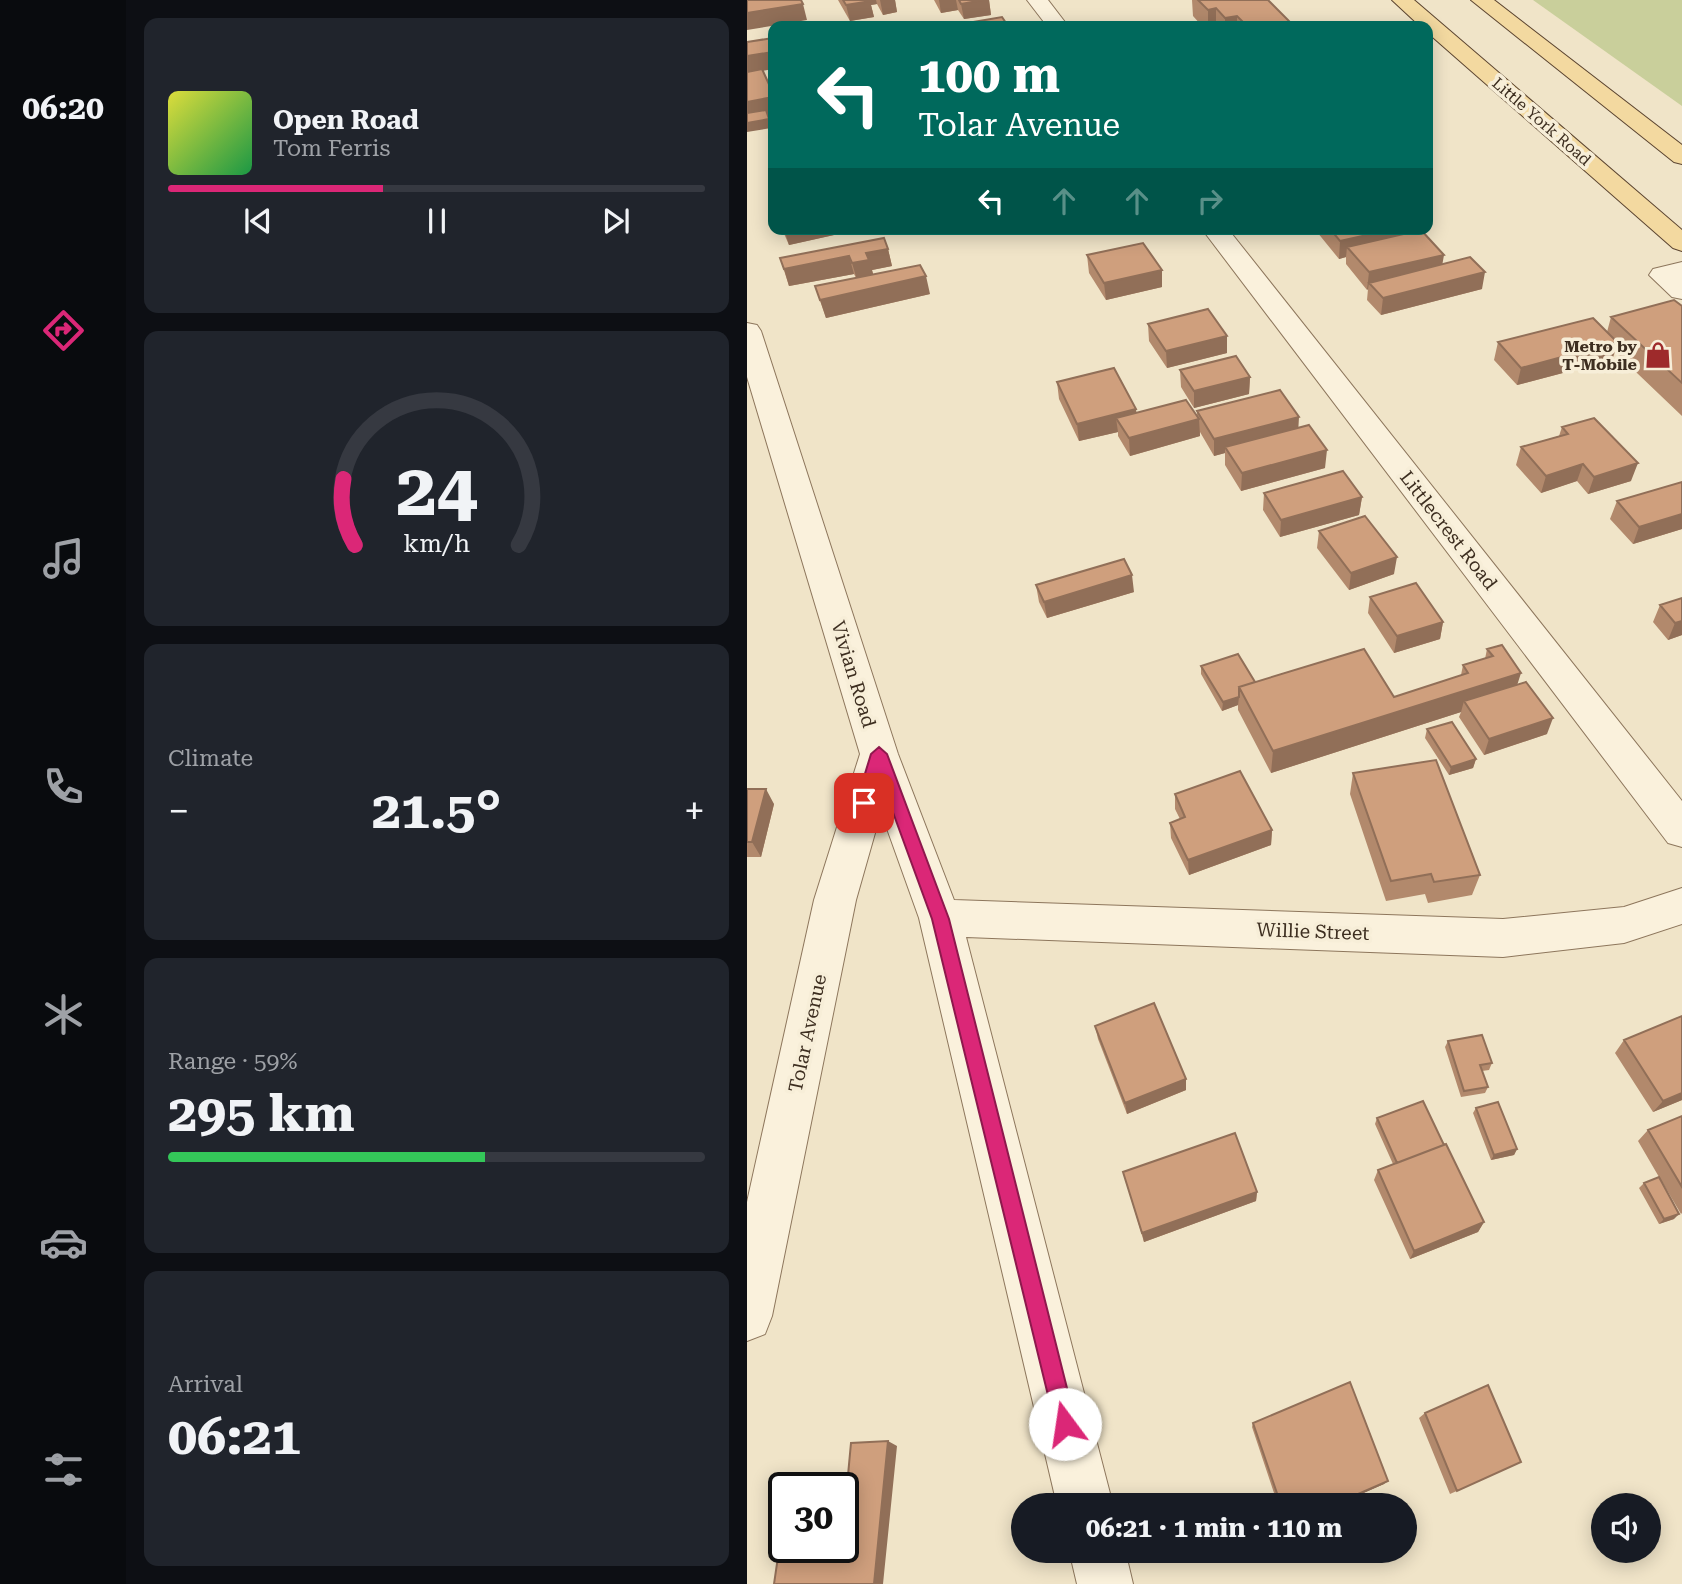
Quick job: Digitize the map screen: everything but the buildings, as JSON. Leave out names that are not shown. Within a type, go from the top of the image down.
[{"type":"main road","name":"Little York Road","points":[[1403,0],[1427,21]]},
{"type":"main road","points":[[1481,0],[1682,157]]},
{"type":"main road","name":"Little York Road","points":[[1433,26],[1682,243]]},
{"type":"street","points":[[1037,0],[1054,21]]},
{"type":"street","name":"Littlecrest Road","points":[[1220,235],[1682,831]]},
{"type":"street","points":[[1682,270],[1662,275],[1682,291]]},
{"type":"street","name":"Vivian Road","points":[[747,331],[879,754],[940,919],[1082,1493]]},
{"type":"street","name":"Tolar Avenue","points":[[747,1316],[835,901],[879,754]]},
{"type":"street","name":"Willie Street","points":[[940,919],[1502,938],[1624,925],[1682,906]]},
{"type":"street","points":[[1100,1563],[1105,1584]]},
{"type":"green space","points":[[1533,0],[1682,0],[1682,106]]},
{"type":"place","name":"Metro by T-Mobile","points":[[1658,355]]},
{"type":"route","points":[[864,803],[879,754],[940,919],[1065,1424]]}]
